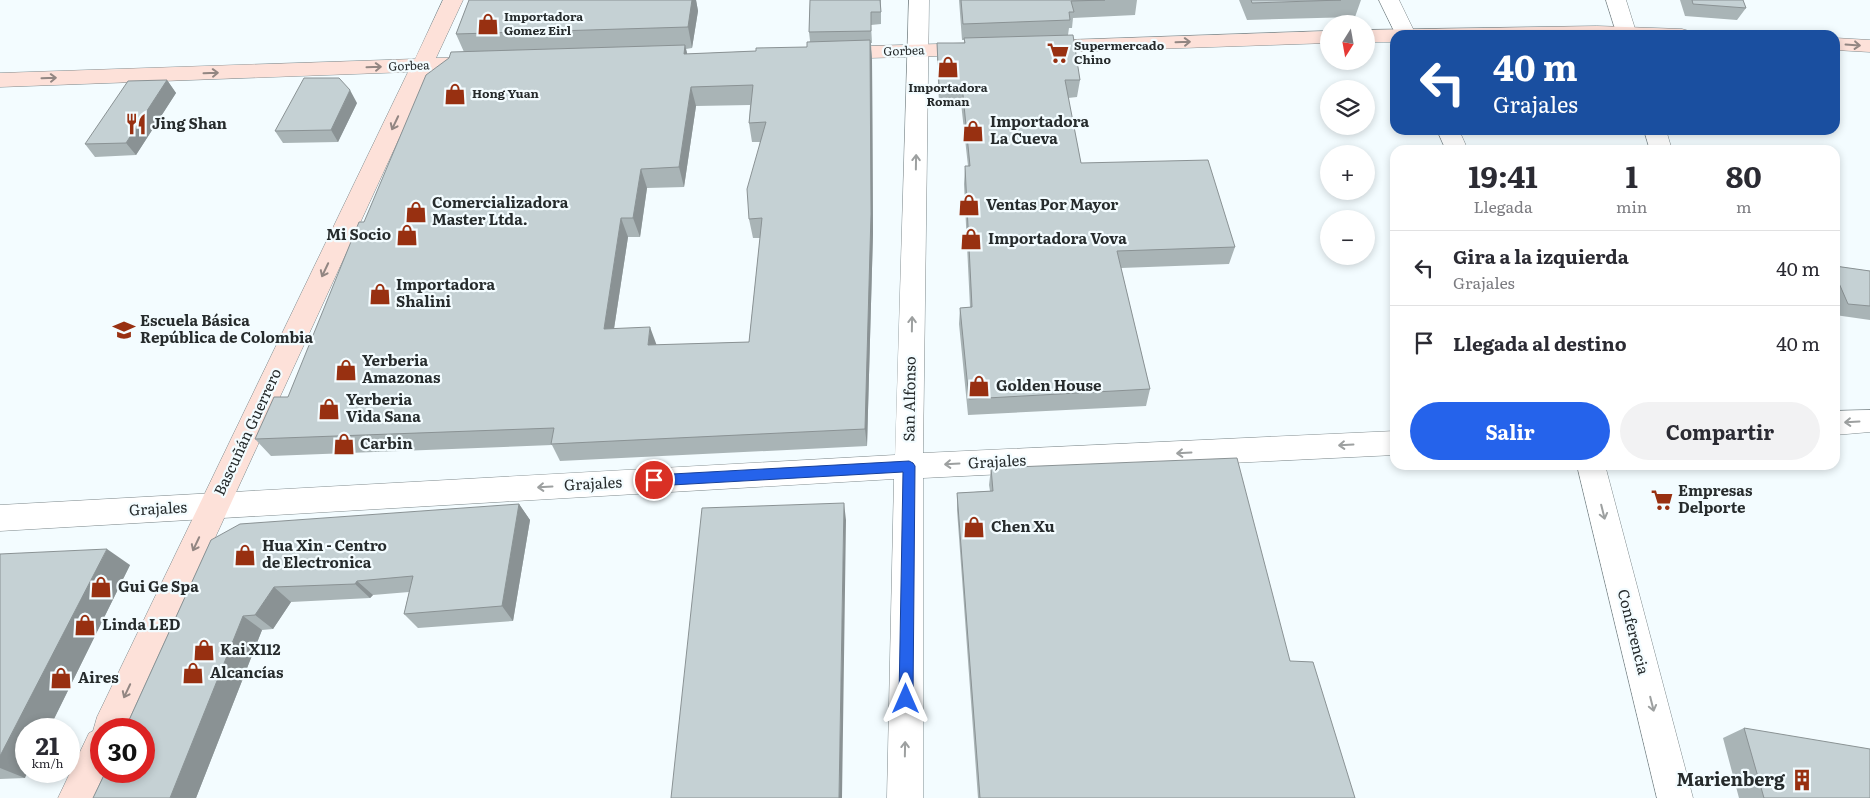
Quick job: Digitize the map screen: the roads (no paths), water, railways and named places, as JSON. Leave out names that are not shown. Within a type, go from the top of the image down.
[{"type":"street","name":"Bascuñán Guerrero","points":[[114,718],[453,0]]},
{"type":"street","name":"San Alfonso","points":[[905,798],[909,466],[919,0]]},
{"type":"street","points":[[1389,0],[1404,30]]},
{"type":"street","points":[[1616,0],[1625,30]]},
{"type":"street","points":[[1375,36],[1390,35]]},
{"type":"street","name":"Gorbea","points":[[815,54],[1320,37]]},
{"type":"street","points":[[1840,44],[1870,46]]},
{"type":"street","name":"Gorbea","points":[[0,80],[499,62]]},
{"type":"street","points":[[1840,423],[1870,421]]},
{"type":"street","name":"Grajales","points":[[0,518],[909,466],[1390,443]]},
{"type":"street","name":"Conferencia","points":[[1592,470],[1676,798]]},
{"type":"street","points":[[76,798],[90,768]]},
{"type":"place","name":"Importadora Gomez Eirl","points":[[488,24]]},
{"type":"place","name":"Supermercado Chino","points":[[1058,53]]},
{"type":"place","name":"Importadora Roman","points":[[948,67]]},
{"type":"place","name":"Hong Yuan","points":[[455,94]]},
{"type":"place","name":"Jing Shan","points":[[136,124]]},
{"type":"place","name":"Importadora La Cueva","points":[[973,131]]},
{"type":"place","name":"Ventas Por Mayor","points":[[969,205]]},
{"type":"place","name":"Comercializadora Master Ltda.","points":[[416,212]]},
{"type":"place","name":"Mi Socio","points":[[407,235]]},
{"type":"place","name":"Importadora Vova","points":[[971,239]]},
{"type":"place","name":"Importadora Shalini","points":[[380,294]]},
{"type":"place","name":"Escuela Básica República de Colombia","points":[[124,330]]},
{"type":"place","name":"Yerberia Amazonas","points":[[346,370]]},
{"type":"place","name":"Golden House","points":[[979,386]]},
{"type":"place","name":"Yerberia Vida Sana","points":[[329,409]]},
{"type":"place","name":"Carbin","points":[[344,444]]},
{"type":"place","name":"Empresas Delporte","points":[[1662,500]]},
{"type":"place","name":"Chen Xu","points":[[974,527]]},
{"type":"place","name":"Hua Xin - Centro de Electronica","points":[[245,555]]},
{"type":"place","name":"Gui Ge Spa","points":[[101,587]]},
{"type":"place","name":"Linda LED","points":[[85,625]]},
{"type":"place","name":"Kai X112","points":[[204,650]]},
{"type":"place","name":"Alcancías","points":[[193,673]]},
{"type":"place","name":"Aires","points":[[61,678]]},
{"type":"place","name":"Marienberg","points":[[1802,780]]}]
